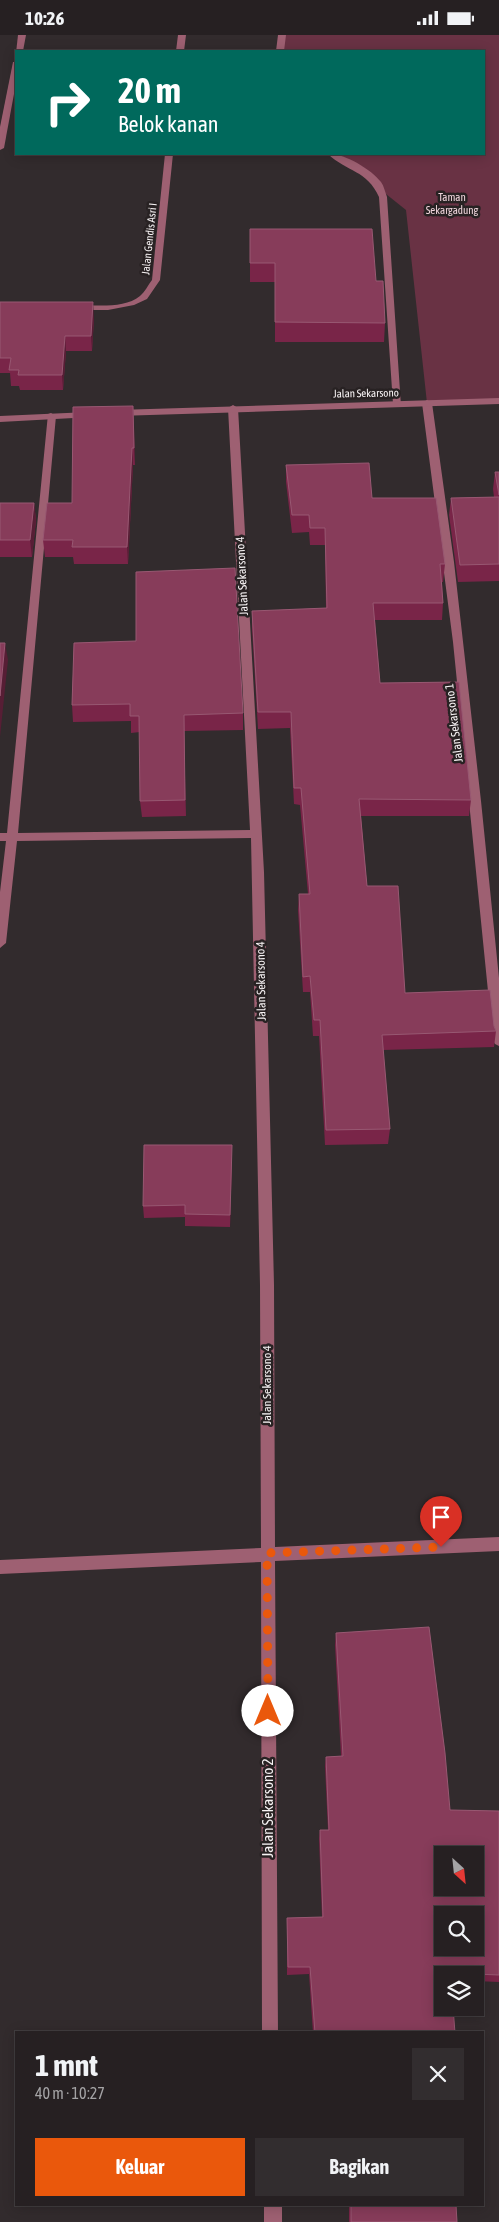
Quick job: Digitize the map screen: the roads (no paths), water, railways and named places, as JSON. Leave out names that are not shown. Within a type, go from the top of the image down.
[{"type":"street","points":[[19,50],[22,35]]},
{"type":"street","points":[[180,50],[182,35]]},
{"type":"street","points":[[280,50],[282,35]]},
{"type":"street","points":[[0,148],[15,69]]},
{"type":"street","name":"Jalan Gendis Asri I","points":[[63,308],[116,306],[139,301],[147,294],[156,280],[169,155]]},
{"type":"street","points":[[334,155],[363,171],[377,183],[383,197],[398,404]]},
{"type":"street","name":"Jalan Sekarsono","points":[[0,419],[234,408],[499,401]]},
{"type":"street","name":"Jalan Sekarsono 1","points":[[426,403],[439,488],[472,764],[499,1041]]},
{"type":"street","name":"Jalan Sekarsono 4","points":[[234,408],[256,834],[267,1285],[267,1553]]},
{"type":"street","points":[[0,943],[6,837],[51,417]]},
{"type":"street","points":[[6,837],[256,834]]},
{"type":"street","points":[[0,1567],[267,1553],[499,1544]]},
{"type":"street","name":"Jalan Sekarsono 2","points":[[267,1553],[270,2031]]},
{"type":"street","points":[[273,2206],[273,2222]]},
{"type":"park label","name":"Taman Sekargadung","points":[[452,203]]}]
